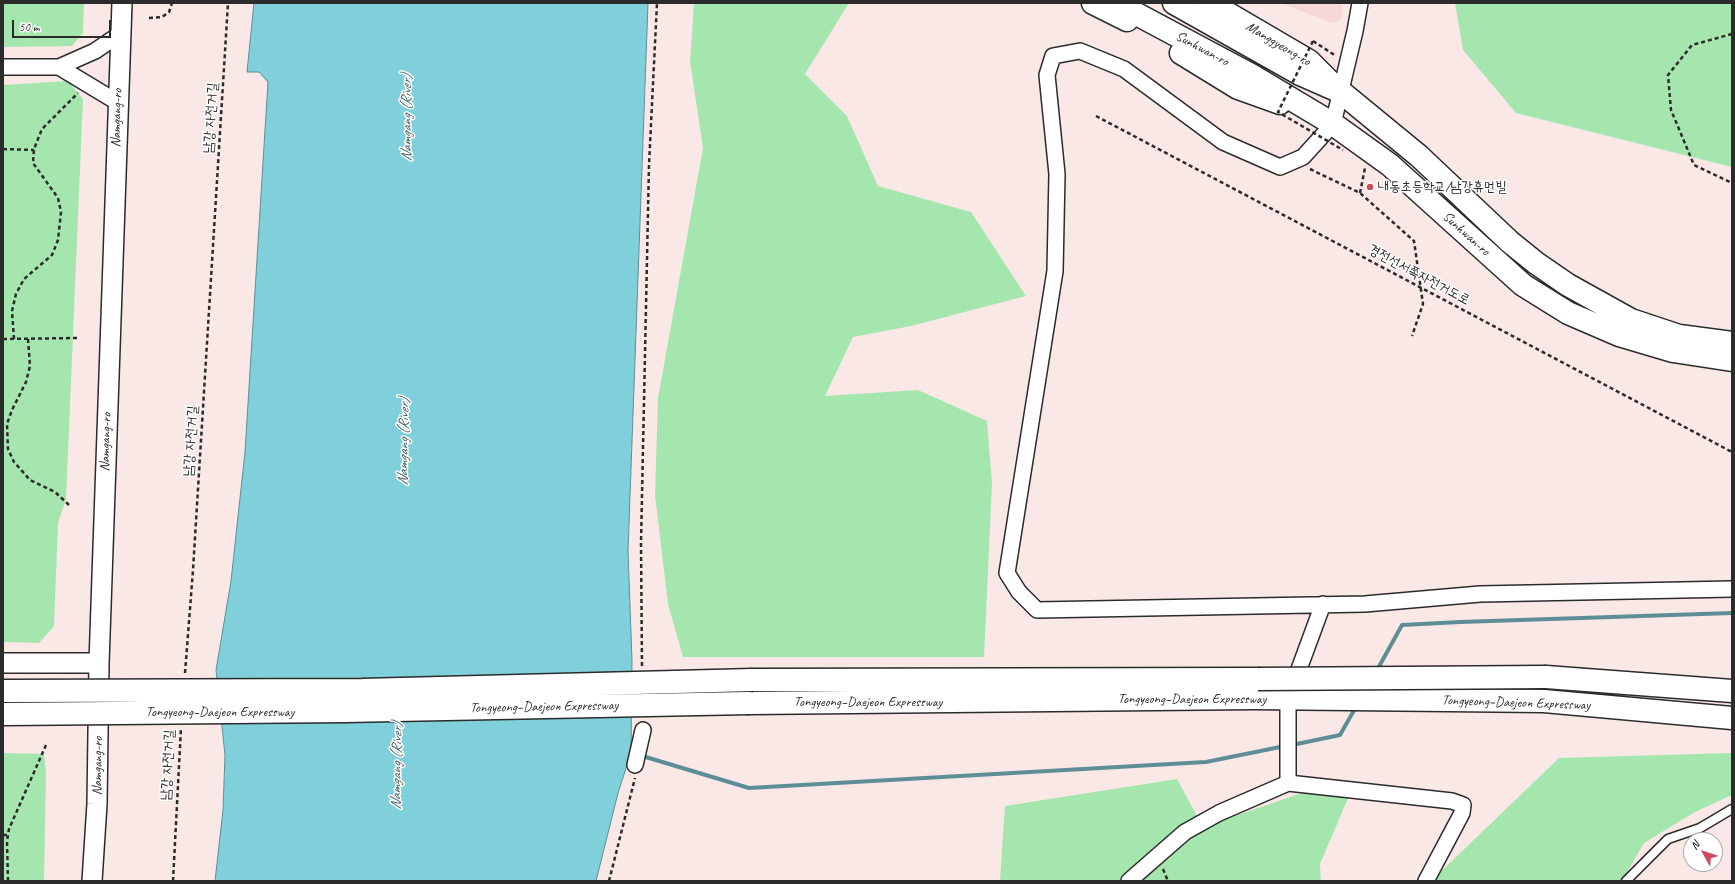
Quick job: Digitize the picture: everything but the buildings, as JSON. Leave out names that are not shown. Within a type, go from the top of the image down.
[{"type":"main road","points":[[1093,3],[1131,22],[1238,88],[1334,124]]},
{"type":"main road","name":"Sunhwan-ro","points":[[1116,3],[1251,75],[1334,124],[1390,165],[1523,286],[1568,313],[1619,334],[1673,351],[1732,360]]},
{"type":"main road","name":"Sunhwan-ro","points":[[1174,3],[1300,74],[1341,92],[1419,156],[1510,242],[1536,263],[1568,285],[1630,320],[1679,336],[1732,343]]},
{"type":"main road","name":"Manggyeong-ro","points":[[1210,3],[1309,61],[1341,92]]},
{"type":"main road","name":"Tongyeong–Daejeon Expressway","points":[[3,714],[353,711],[749,702],[1256,689],[1546,677],[1732,691]]},
{"type":"main road","name":"Tongyeong–Daejeon Expressway","points":[[3,691],[362,690],[753,680],[1256,689],[1288,699],[1544,701],[1732,718]]},
{"type":"street","name":"Namgang-ro","points":[[92,881],[97,804],[99,663],[117,102],[122,3]]},
{"type":"street","points":[[1360,3],[1334,124],[1303,157],[1280,167],[1223,142],[1124,69],[1080,51],[1053,56],[1047,75],[1056,174],[1055,271],[1007,574],[1019,592],[1037,610],[1365,604],[1480,594],[1732,589]]},
{"type":"street","points":[[3,67],[59,67],[95,51],[120,34]]},
{"type":"street","points":[[59,67],[117,102]]},
{"type":"street","points":[[1288,783],[1288,699],[1323,604]]},
{"type":"street","points":[[3,663],[99,663]]},
{"type":"street","points":[[635,765],[643,730]]},
{"type":"street","points":[[1129,881],[1185,832],[1219,813],[1288,783],[1444,800],[1463,804],[1462,814],[1426,881]]},
{"type":"lane","points":[[1626,881],[1668,839],[1700,828],[1732,809]]},
{"type":"path","points":[[149,18],[162,17],[170,12],[172,3]]},
{"type":"path","name":"남강 자전거길","points":[[185,674],[193,570],[228,3]]},
{"type":"path","points":[[642,668],[641,543],[648,173],[657,3]]},
{"type":"path","points":[[1732,34],[1692,45],[1668,75],[1671,110],[1694,165],[1732,183]]},
{"type":"path","points":[[1340,59],[1313,41],[1278,112],[1343,150]]},
{"type":"path","points":[[14,339],[12,310],[16,294],[24,279],[52,255],[58,240],[61,212],[58,198],[33,163],[34,150],[42,129],[80,90]]},
{"type":"path","name":"경전선서쪽자전거도로","points":[[1096,116],[1732,452]]},
{"type":"path","points":[[3,149],[34,150]]},
{"type":"path","points":[[1293,161],[1360,193],[1414,241],[1423,304],[1412,336]]},
{"type":"path","points":[[1360,193],[1365,168]]},
{"type":"path","points":[[3,339],[79,338]]},
{"type":"path","points":[[28,339],[30,366],[26,382],[12,410],[7,424],[8,449],[14,462],[30,480],[55,492],[69,505]]},
{"type":"path","name":"남강 자전거길","points":[[173,881],[181,722]]},
{"type":"path","points":[[8,881],[9,829],[46,745]]},
{"type":"path","points":[[609,881],[634,778],[635,765]]},
{"type":"path","points":[[3,835],[8,835]]},
{"type":"shaded area","points":[[1280,3],[1343,3],[1341,19],[1333,23]]},
{"type":"green space","points":[[3,3],[84,3],[83,33],[72,46],[3,47]]},
{"type":"green space","points":[[694,3],[849,3],[805,74],[847,116],[878,186],[971,212],[1026,296],[911,326],[853,337],[825,396],[918,390],[987,421],[992,484],[984,657],[683,657],[668,604],[655,495],[658,398],[703,148],[690,61]]},
{"type":"green space","points":[[1455,3],[1732,3],[1732,167],[1516,113],[1463,50]]},
{"type":"green space","points":[[68,81],[83,99],[66,499],[58,523],[54,626],[39,643],[3,642],[3,85]]},
{"type":"green space","points":[[3,753],[44,754],[46,771],[44,881],[3,881]]},
{"type":"green space","points":[[1732,753],[1732,795],[1695,812],[1644,843],[1622,881],[1431,881],[1559,758]]},
{"type":"green space","points":[[1177,779],[1203,827],[1316,788],[1355,782],[1320,864],[1321,881],[1000,881],[1005,806]]},
{"type":"water","name":"Namgang (River)","points":[[254,3],[648,3],[628,551],[632,661],[631,753],[618,793],[596,881],[215,881],[223,810],[225,755],[216,670],[231,581],[245,452],[268,82],[259,72],[247,72]]},
{"type":"waterway","points":[[1376,672],[1402,625],[1732,613]]},
{"type":"waterway","points":[[1292,745],[1340,735],[1357,705]]},
{"type":"waterway","points":[[639,755],[749,788],[1206,762],[1285,746]]},
{"type":"place","name":"내동초등학교/남강휴먼빌","points":[[1370,187]]}]
